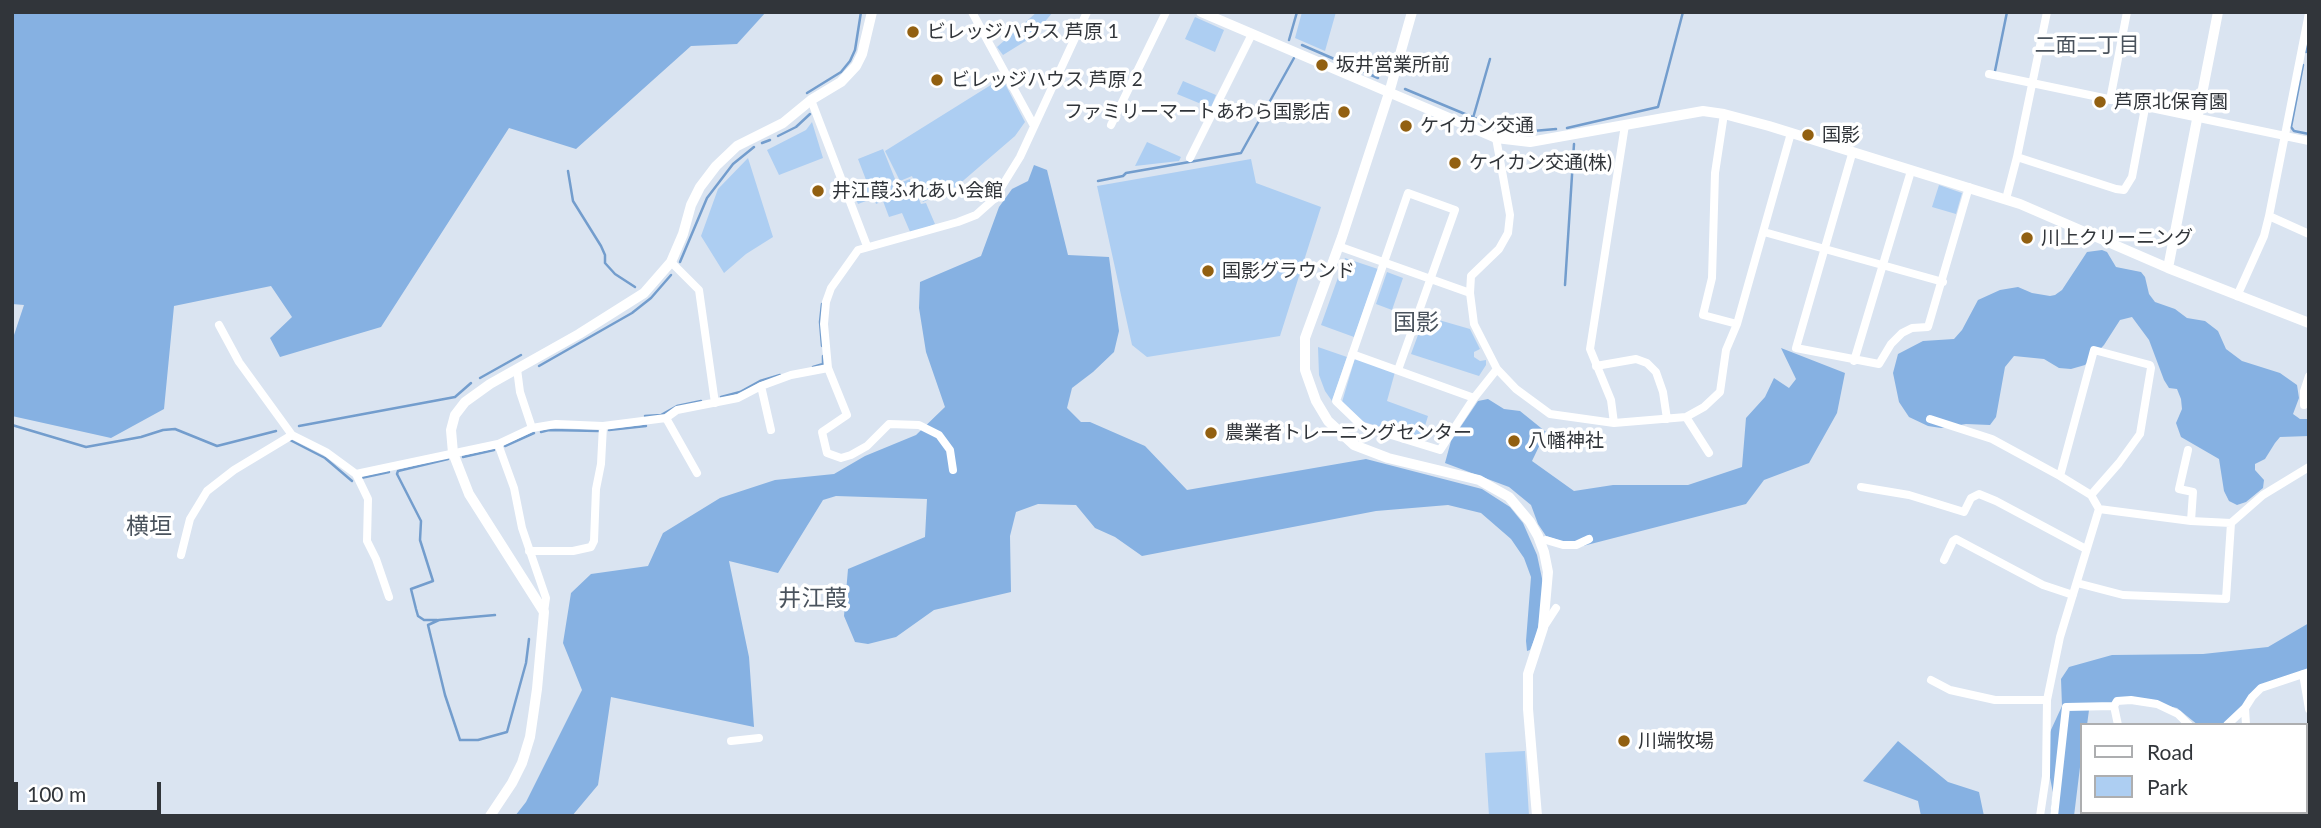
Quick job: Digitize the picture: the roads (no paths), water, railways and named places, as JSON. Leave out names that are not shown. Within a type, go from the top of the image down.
[{"type":"street","points":[[544,612],[469,494],[453,453],[451,430],[455,415],[465,402],[490,384],[579,334],[644,293],[671,262],[691,205],[700,187],[716,166],[737,146],[783,123],[811,100],[841,82],[856,66],[862,54],[872,12]]},
{"type":"street","points":[[972,12],[1033,124]]},
{"type":"street","points":[[953,470],[950,450],[939,435],[919,425],[889,425],[867,446],[851,455],[841,458],[827,453],[822,432],[847,415],[828,368],[825,302],[858,250],[976,215],[994,199],[1020,157],[1087,12]]},
{"type":"street","points":[[1111,125],[1166,12]]},
{"type":"street","points":[[1201,12],[1496,138],[1530,142],[1703,111],[1724,114],[2006,199],[2236,296],[2309,323]]},
{"type":"street","points":[[1412,12],[1389,93],[1305,338],[1305,370],[1316,401],[1328,421],[1354,445],[1388,458],[1479,480],[1509,497],[1530,522],[1544,552],[1548,572],[1543,628],[1528,674],[1528,709],[1537,816]]},
{"type":"street","points":[[2006,199],[2047,12]]},
{"type":"street","points":[[2110,100],[2127,12]]},
{"type":"street","points":[[2168,268],[2218,12]]},
{"type":"street","points":[[2236,296],[2269,216],[2283,135],[2305,56],[2309,13]]},
{"type":"street","points":[[1191,158],[1252,34]]},
{"type":"street","points":[[1989,75],[2309,141]]},
{"type":"street","points":[[811,100],[866,246]]},
{"type":"street","points":[[2017,157],[2124,190],[2132,177],[2145,108]]},
{"type":"street","points":[[1724,114],[1715,173],[1712,278],[1703,315],[1737,324]]},
{"type":"street","points":[[1614,423],[1611,400],[1590,349],[1625,125]]},
{"type":"street","points":[[1496,138],[1510,215],[1508,233],[1499,249],[1471,276],[1474,324],[1497,369],[1517,389],[1550,414],[1614,423],[1686,418],[1704,407],[1720,392],[1726,350],[1737,324],[1791,133]]},
{"type":"street","points":[[1852,154],[1796,348],[1879,364],[1891,344],[1902,333],[1912,328],[1928,327],[1969,187]]},
{"type":"street","points":[[1854,361],[1911,171]]},
{"type":"street","points":[[1398,370],[1455,210],[1408,194],[1336,401],[1362,426],[1440,450],[1474,398],[1497,369]]},
{"type":"street","points":[[2269,216],[2309,234]]},
{"type":"street","points":[[1764,232],[1942,282]]},
{"type":"street","points":[[1338,246],[1470,293]]},
{"type":"street","points":[[671,262],[699,290],[715,403]]},
{"type":"street","points":[[219,325],[239,362],[292,435],[326,452],[356,474],[368,499],[367,541],[389,597]]},
{"type":"street","points":[[2060,476],[2094,349],[2150,365],[2140,434],[2119,464],[2091,495]]},
{"type":"street","points":[[1353,354],[1474,398]]},
{"type":"street","points":[[1596,366],[1636,359],[1647,363],[1656,372],[1663,392],[1667,419]]},
{"type":"street","points":[[356,474],[498,444],[532,428],[556,425],[603,426],[666,418],[677,410],[738,398],[791,375],[828,368]]},
{"type":"street","points":[[517,369],[520,392],[532,428]]},
{"type":"street","points":[[2304,405],[2304,391],[2309,376]]},
{"type":"street","points":[[761,386],[771,430]]},
{"type":"street","points":[[666,418],[697,473]]},
{"type":"street","points":[[1686,418],[1709,453]]},
{"type":"street","points":[[1930,419],[1992,439],[2091,495],[2099,509],[2060,637],[2047,700],[2046,776],[2040,816]]},
{"type":"street","points":[[530,551],[573,551],[591,547],[594,541],[603,426]]},
{"type":"street","points":[[181,555],[190,519],[207,491],[234,470],[292,435]]},
{"type":"street","points":[[490,816],[512,783],[530,737],[546,598],[522,528],[514,488],[498,444]]},
{"type":"street","points":[[2188,450],[2179,489],[2193,492],[2190,521]]},
{"type":"street","points":[[2099,509],[2190,521],[2231,523],[2263,495],[2309,467]]},
{"type":"street","points":[[1861,487],[1909,495],[1964,512],[1971,498],[1979,494],[1996,500],[2087,548]]},
{"type":"street","points":[[2077,583],[2123,595],[2226,598],[2231,523]]},
{"type":"street","points":[[1546,540],[1563,545],[1576,545],[1589,539]]},
{"type":"street","points":[[1944,560],[1956,539],[2022,575],[2073,595]]},
{"type":"street","points":[[1543,628],[1556,608]]},
{"type":"street","points":[[2229,723],[2261,688],[2306,673],[2309,709]]},
{"type":"street","points":[[1931,680],[1950,690],[1994,699],[2047,700]]},
{"type":"street","points":[[2118,723],[2114,706],[2117,701],[2131,700],[2157,704],[2178,714],[2187,723]]},
{"type":"street","points":[[2054,816],[2066,708],[2114,706]]},
{"type":"street","points":[[2245,708],[2246,723]]},
{"type":"street","points":[[731,741],[759,738]]},
{"type":"waterway","points":[[807,93],[841,72],[850,61],[855,50],[861,12]]},
{"type":"waterway","points":[[1289,40],[1297,12]]},
{"type":"waterway","points":[[1567,128],[1658,107],[1683,12]]},
{"type":"waterway","points":[[1995,71],[2007,12]]},
{"type":"waterway","points":[[2306,52],[2309,39]]},
{"type":"waterway","points":[[1302,45],[1378,78]]},
{"type":"waterway","points":[[1098,181],[1126,173],[1241,153],[1294,58]]},
{"type":"waterway","points":[[1473,118],[1490,59]]},
{"type":"waterway","points":[[2303,65],[2291,127],[2294,131],[2309,134]]},
{"type":"waterway","points":[[1405,89],[1501,129],[1556,129]]},
{"type":"waterway","points":[[778,136],[796,127],[810,114]]},
{"type":"waterway","points":[[762,143],[770,140]]},
{"type":"waterway","points":[[1565,285],[1574,144]]},
{"type":"waterway","points":[[680,262],[707,198],[733,164],[754,147]]},
{"type":"waterway","points":[[568,171],[573,201],[601,246],[605,263],[615,274],[635,287]]},
{"type":"waterway","points":[[539,366],[632,313],[651,298],[671,275]]},
{"type":"waterway","points":[[822,304],[822,346]]},
{"type":"waterway","points":[[480,378],[521,355]]},
{"type":"waterway","points":[[813,367],[823,364],[823,356]]},
{"type":"waterway","points":[[721,397],[780,375]]},
{"type":"waterway","points":[[299,426],[455,397],[471,383]]},
{"type":"waterway","points":[[645,416],[661,415],[677,406],[701,401]]},
{"type":"waterway","points":[[12,425],[86,447],[163,430],[175,429],[217,446],[276,431]]},
{"type":"waterway","points":[[609,430],[646,426]]},
{"type":"waterway","points":[[541,432],[599,431]]},
{"type":"waterway","points":[[505,446],[534,433]]},
{"type":"waterway","points":[[290,440],[325,458],[352,481]]},
{"type":"waterway","points":[[463,457],[494,450]]},
{"type":"waterway","points":[[437,620],[424,620],[418,616],[416,609],[411,589],[433,581],[420,540],[421,521],[397,474],[398,471],[448,459]]},
{"type":"waterway","points":[[361,478],[389,472]]},
{"type":"waterway","points":[[495,615],[439,620],[428,625],[445,695],[460,740],[478,740],[507,732],[526,663],[529,639]]},
{"type":"place","name":"ビレッジハウス 芦原 1","points":[[913,32]]},
{"type":"place","name":"坂井営業所前","points":[[1322,65]]},
{"type":"place","name":"ビレッジハウス 芦原 2","points":[[937,80]]},
{"type":"place","name":"芦原北保育園","points":[[2100,102]]},
{"type":"place","name":"ファミリーマートあわら国影店","points":[[1344,112]]},
{"type":"place","name":"ケイカン交通","points":[[1406,126]]},
{"type":"place","name":"国影","points":[[1808,135]]},
{"type":"place","name":"ケイカン交通(株)","points":[[1455,163]]},
{"type":"place","name":"井江葭ふれあい会館","points":[[818,191]]},
{"type":"place","name":"川上クリーニング","points":[[2027,238]]},
{"type":"place","name":"国影グラウンド","points":[[1208,271]]},
{"type":"place","name":"農業者トレーニングセンター","points":[[1211,433]]},
{"type":"place","name":"八幡神社","points":[[1514,441]]},
{"type":"place","name":"川端牧場","points":[[1624,741]]},
{"type":"district","name":"二面二丁目","points":[[2087,45]]},
{"type":"district","name":"国影","points":[[1416,323]]},
{"type":"district","name":"横垣","points":[[149,527]]},
{"type":"district","name":"井江葭","points":[[813,599]]}]
